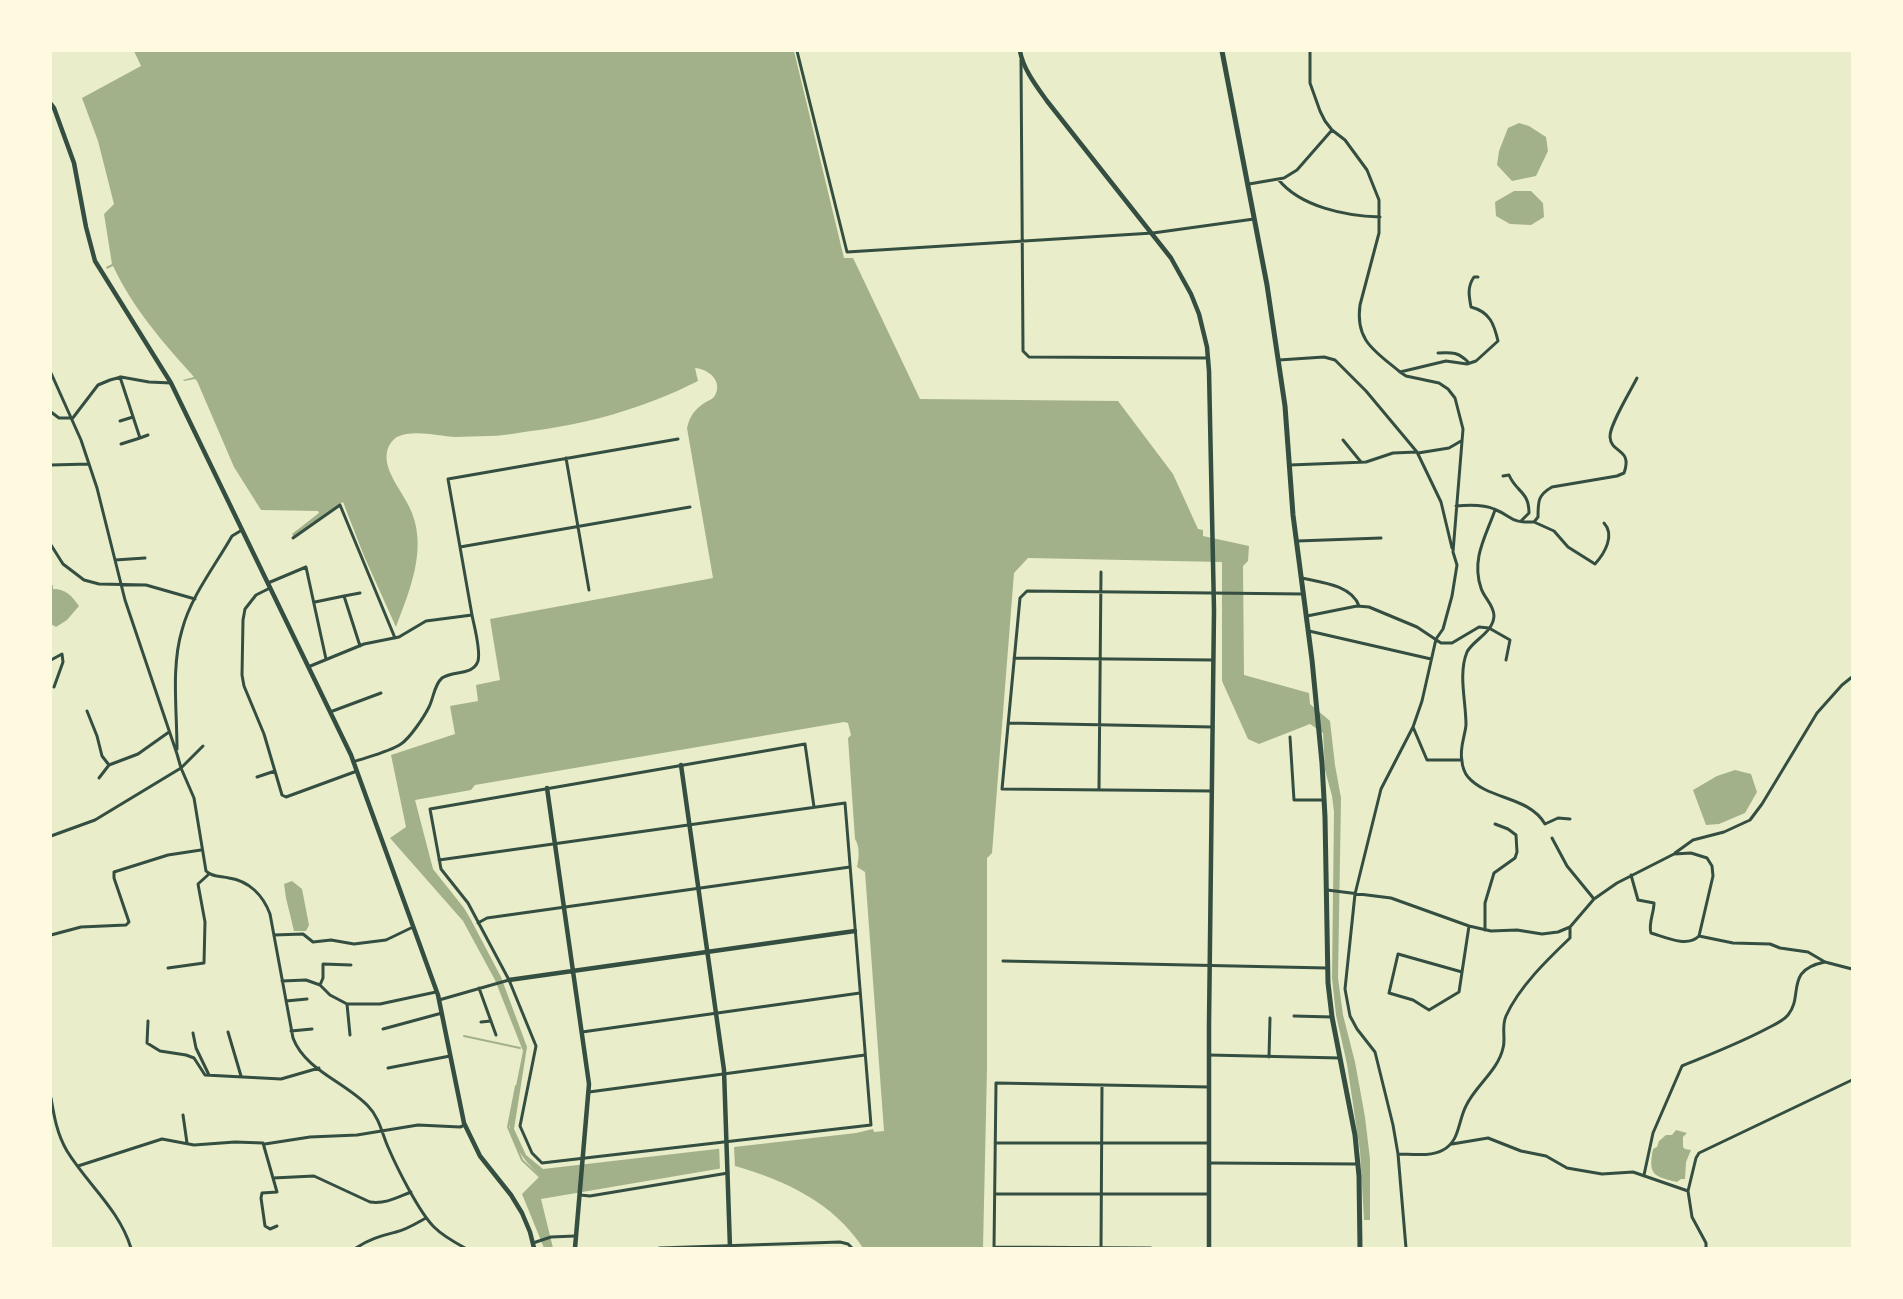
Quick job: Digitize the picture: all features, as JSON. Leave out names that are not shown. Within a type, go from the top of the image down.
[{"type":"main road","points":[[1222,51],[1279,360],[1297,541],[1309,632],[1324,800],[1327,968],[1332,1017],[1356,1135],[1360,1248]]},
{"type":"street","points":[[797,51],[848,252],[1153,233],[1254,219]]},
{"type":"street","points":[[1020,51],[1023,351],[1029,357],[1208,358]]},
{"type":"street","points":[[1310,51],[1310,83],[1320,111],[1332,130],[1345,140],[1367,170],[1379,200],[1380,217],[1376,250],[1360,305],[1360,332],[1367,342],[1400,372],[1406,376],[1439,383],[1448,389],[1455,399],[1463,429],[1453,552]]},
{"type":"street","points":[[1021,58],[1052,108],[1171,258],[1199,314],[1208,358],[1213,564],[1217,594],[1209,965],[1209,1248]]},
{"type":"street","points":[[51,104],[74,163],[94,261],[171,383],[357,771],[437,992],[465,1125],[480,1156],[517,1204],[526,1222],[533,1245],[551,1237],[576,1236]]},
{"type":"street","points":[[1247,185],[1284,178],[1297,170],[1332,130]]},
{"type":"street","points":[[1278,179],[1286,189],[1306,201],[1351,215],[1380,217]]},
{"type":"street","points":[[1400,372],[1446,361],[1476,362],[1498,341],[1494,323],[1490,317],[1478,309],[1471,308],[1468,293],[1470,282],[1474,277],[1478,277]]},
{"type":"street","points":[[1438,353],[1454,352],[1463,356],[1469,363]]},
{"type":"street","points":[[1279,360],[1324,357],[1335,360],[1366,391],[1417,452],[1441,502],[1457,565],[1452,596],[1443,629],[1436,639],[1422,701],[1413,728],[1381,789],[1355,894],[1345,989],[1350,1016],[1375,1052],[1393,1125],[1398,1154],[1406,1248]]},
{"type":"street","points":[[51,373],[72,418],[98,488],[121,584],[181,768],[194,798],[204,867],[209,874],[235,879],[255,889],[267,907],[291,1031],[299,1050],[368,1106],[426,1218],[439,1232],[465,1248]]},
{"type":"street","points":[[72,418],[98,385],[120,377],[171,383]]},
{"type":"street","points":[[120,377],[140,438]]},
{"type":"street","points":[[1534,522],[1538,517],[1538,502],[1543,492],[1552,487],[1617,476],[1624,472],[1627,464],[1626,457],[1612,444],[1610,437],[1612,427],[1637,378]]},
{"type":"street","points":[[51,412],[59,418],[72,418]]},
{"type":"street","points":[[120,421],[133,417]]},
{"type":"street","points":[[121,444],[148,435]]},
{"type":"street","points":[[353,762],[403,742],[426,711],[441,679],[471,669],[478,658],[448,479],[678,439]]},
{"type":"street","points":[[1343,440],[1361,462]]},
{"type":"street","points":[[1290,465],[1361,462],[1393,453],[1449,448],[1461,441]]},
{"type":"street","points":[[566,458],[589,590]]},
{"type":"street","points":[[51,465],[89,464]]},
{"type":"street","points":[[1503,476],[1509,475],[1514,486],[1523,491],[1526,497],[1529,513],[1519,522]]},
{"type":"street","points":[[293,538],[340,505],[395,638]]},
{"type":"street","points":[[1456,506],[1469,505],[1495,510],[1514,521],[1534,522],[1554,531],[1568,547],[1595,564],[1602,557],[1609,540],[1608,528],[1604,523]]},
{"type":"street","points":[[460,547],[690,507]]},
{"type":"street","points":[[1495,510],[1487,533],[1482,539],[1477,573],[1481,590],[1492,607],[1494,618],[1479,640],[1468,649],[1464,662],[1466,726],[1461,760],[1467,776],[1475,784],[1526,806],[1541,817],[1545,824],[1558,818],[1570,819]]},
{"type":"street","points":[[177,754],[177,656],[182,629],[195,599],[232,536],[242,530]]},
{"type":"street","points":[[1297,541],[1381,538]]},
{"type":"street","points":[[51,545],[63,564],[84,580],[99,584],[146,585],[195,599]]},
{"type":"street","points":[[115,560],[145,558]]},
{"type":"street","points":[[326,659],[306,567],[269,585],[256,595],[245,609],[242,675],[244,686],[264,734],[282,795],[286,797],[357,771]]},
{"type":"street","points":[[1099,790],[1101,572]]},
{"type":"street","points":[[1302,578],[1327,583],[1344,591],[1357,601],[1359,606]]},
{"type":"street","points":[[1212,791],[1002,789],[1020,598],[1027,591],[1304,594]]},
{"type":"street","points":[[314,602],[360,593]]},
{"type":"street","points":[[344,596],[360,646]]},
{"type":"street","points":[[1307,616],[1359,606],[1369,607],[1417,627],[1441,643],[1452,643],[1479,627],[1489,628],[1510,640],[1506,660]]},
{"type":"street","points":[[308,667],[360,646],[395,638],[426,621],[472,615]]},
{"type":"street","points":[[1309,632],[1431,659]]},
{"type":"street","points":[[51,660],[62,654],[63,662],[54,687]]},
{"type":"street","points":[[1014,658],[1214,660]]},
{"type":"street","points":[[1327,890],[1391,898],[1485,930],[1517,930],[1542,934],[1558,932],[1570,927],[1594,899],[1617,883],[1674,854],[1693,840],[1724,832],[1750,820],[1817,713],[1852,677]]},
{"type":"street","points":[[330,712],[381,693]]},
{"type":"street","points":[[87,711],[102,756],[108,765]]},
{"type":"street","points":[[1008,723],[1213,726]]},
{"type":"street","points":[[1413,728],[1427,760],[1461,760]]},
{"type":"street","points":[[99,778],[108,765],[138,754],[169,732]]},
{"type":"street","points":[[1290,737],[1294,800],[1324,800]]},
{"type":"street","points":[[439,860],[845,803],[871,1125],[727,1144],[542,1163],[532,1153],[520,1126],[536,1046],[478,923],[464,898],[441,869],[439,860],[430,808],[805,744],[814,807]]},
{"type":"street","points":[[51,836],[95,820],[181,768],[202,746]]},
{"type":"street","points":[[681,765],[724,1075],[730,1247]]},
{"type":"street","points":[[257,777],[275,771]]},
{"type":"street","points":[[547,788],[589,1092],[575,1248]]},
{"type":"street","points":[[1485,930],[1485,903],[1494,873],[1515,858],[1517,852],[1516,835],[1495,824]]},
{"type":"street","points":[[1552,838],[1567,866],[1594,899]]},
{"type":"street","points":[[51,935],[81,927],[126,926],[129,922],[114,872],[168,855],[201,850]]},
{"type":"street","points":[[1631,875],[1638,900],[1654,903],[1651,933],[1685,942],[1694,941],[1699,936],[1713,876],[1712,866],[1707,858],[1691,853],[1674,854]]},
{"type":"street","points":[[478,923],[487,918],[850,867]]},
{"type":"street","points":[[168,968],[204,963],[205,921],[198,885],[209,874]]},
{"type":"street","points":[[1462,972],[1398,954],[1389,993],[1413,1000],[1429,1010],[1459,992],[1469,926]]},
{"type":"street","points":[[274,934],[303,934],[314,942],[335,941],[354,944],[386,940],[413,927]]},
{"type":"street","points":[[1452,1144],[1459,1130],[1465,1107],[1492,1069],[1503,1048],[1503,1024],[1506,1016],[1532,977],[1570,938],[1570,927]]},
{"type":"street","points":[[439,1000],[507,981],[855,931]]},
{"type":"street","points":[[1699,936],[1733,943],[1770,944],[1780,948],[1808,952],[1825,962],[1852,969]]},
{"type":"street","points":[[1003,961],[1327,968]]},
{"type":"street","points":[[1644,1175],[1653,1133],[1682,1066],[1740,1043],[1788,1015],[1798,978],[1804,971],[1825,962]]},
{"type":"street","points":[[320,985],[323,978],[323,964],[351,965]]},
{"type":"street","points":[[282,981],[306,980],[320,985],[330,995],[347,1004],[380,1004],[437,992]]},
{"type":"street","points":[[479,988],[496,1035]]},
{"type":"street","points":[[582,1032],[860,993]]},
{"type":"street","points":[[286,1001],[307,999]]},
{"type":"street","points":[[347,1004],[350,1035]]},
{"type":"street","points":[[383,1029],[442,1013]]},
{"type":"street","points":[[1294,1016],[1332,1017]]},
{"type":"street","points":[[1269,1057],[1270,1018]]},
{"type":"street","points":[[148,1020],[147,1043],[160,1051],[194,1058],[205,1075],[282,1079],[319,1068]]},
{"type":"street","points":[[481,1022],[491,1021]]},
{"type":"street","points":[[291,1031],[312,1029]]},
{"type":"street","points":[[228,1032],[241,1076]]},
{"type":"street","points":[[193,1033],[196,1048],[209,1075]]},
{"type":"street","points":[[589,1092],[865,1055]]},
{"type":"street","points":[[1209,1055],[1342,1058]]},
{"type":"street","points":[[388,1068],[450,1056]]},
{"type":"street","points":[[1706,1248],[1692,1217],[1688,1191],[1699,1153],[1852,1080]]},
{"type":"street","points":[[1151,1248],[994,1248],[996,1083],[1209,1087]]},
{"type":"street","points":[[1101,1248],[1102,1085]]},
{"type":"street","points":[[51,1098],[55,1124],[60,1137],[78,1166],[120,1221],[131,1248]]},
{"type":"street","points":[[183,1115],[187,1143]]},
{"type":"street","points":[[78,1166],[162,1139],[194,1145],[235,1142],[264,1144],[310,1137],[357,1136],[417,1125],[460,1127],[465,1125]]},
{"type":"street","points":[[1398,1154],[1429,1154],[1442,1151],[1452,1144],[1488,1138],[1521,1151],[1546,1156],[1567,1168],[1593,1173],[1621,1171],[1644,1175],[1688,1191]]},
{"type":"street","points":[[995,1143],[1209,1143]]},
{"type":"street","points":[[264,1144],[277,1192],[262,1193],[265,1227],[270,1229],[277,1226]]},
{"type":"street","points":[[1210,1163],[1358,1164]]},
{"type":"street","points":[[580,1194],[590,1196],[728,1171]]},
{"type":"street","points":[[273,1178],[314,1176],[370,1202],[380,1203],[394,1200],[411,1191]]},
{"type":"street","points":[[995,1194],[1210,1194]]},
{"type":"street","points":[[356,1248],[381,1235],[398,1232],[426,1218]]},
{"type":"street","points":[[659,1248],[840,1242],[852,1248]]},
{"type":"shaded area","points":[[134,51],[794,51],[844,258],[853,258],[920,399],[1118,401],[1173,474],[1198,529],[1203,530],[1203,536],[1249,546],[1248,561],[1243,566],[1244,675],[1309,693],[1310,704],[1330,721],[1341,798],[1338,978],[1343,1015],[1355,1062],[1365,1117],[1370,1159],[1370,1220],[1364,1220],[1360,1151],[1347,1064],[1336,1015],[1332,978],[1334,812],[1325,770],[1323,733],[1310,724],[1259,744],[1248,739],[1222,681],[1222,562],[1028,558],[1014,573],[992,853],[987,858],[987,1069],[983,1248],[863,1248],[838,1218],[807,1195],[772,1178],[735,1166],[541,1199],[553,1248],[544,1248],[522,1194],[540,1176],[515,1145],[509,1121],[523,1051],[495,980],[463,921],[390,838],[406,827],[391,755],[455,734],[450,706],[478,701],[476,685],[500,680],[490,619],[713,578],[687,428],[696,410],[714,397],[717,391],[716,381],[710,374],[695,368],[698,381],[677,391],[635,408],[569,425],[497,436],[456,437],[410,433],[395,438],[388,450],[388,467],[412,513],[418,542],[415,571],[396,627],[343,502],[294,537],[292,534],[319,513],[318,511],[261,510],[234,467],[197,381],[195,379],[183,380],[194,377],[139,311],[113,266],[107,269],[106,267],[112,264],[104,214],[114,204],[98,141],[82,98],[141,66]],"holes":[[[848,723],[851,735],[848,738],[855,839],[859,853],[857,867],[865,872],[884,1131],[874,1132],[873,1129],[856,1133],[543,1169],[526,1155],[514,1129],[527,1047],[501,977],[470,918],[433,869],[415,800],[471,790],[475,785]]]},
{"type":"shaded area","points":[[1519,123],[1529,126],[1546,137],[1548,151],[1536,176],[1512,181],[1497,165],[1499,151],[1508,128]]},
{"type":"shaded area","points":[[1514,191],[1531,191],[1543,203],[1544,217],[1531,225],[1510,224],[1496,216],[1495,202]]},
{"type":"shaded area","points":[[53,585],[53,589],[62,590],[79,606],[67,620],[56,627],[51,624],[51,586]]},
{"type":"shaded area","points":[[1735,770],[1751,774],[1757,792],[1745,813],[1719,824],[1706,825],[1693,790],[1717,776]]},
{"type":"shaded area","points":[[292,881],[302,889],[309,925],[306,931],[294,931],[284,884]]},
{"type":"shaded area","points":[[1676,1130],[1687,1133],[1683,1137],[1683,1147],[1691,1150],[1686,1162],[1685,1179],[1677,1182],[1658,1176],[1654,1173],[1651,1164],[1653,1149],[1666,1135],[1672,1135]]},
{"type":"pier","points":[[719,1146],[734,1146],[735,1168],[720,1169]]},
{"type":"waterway","points":[[464,1036],[520,1048]]},
{"type":"waterway","points":[[516,1086],[508,1127],[522,1160],[540,1177]]}]
